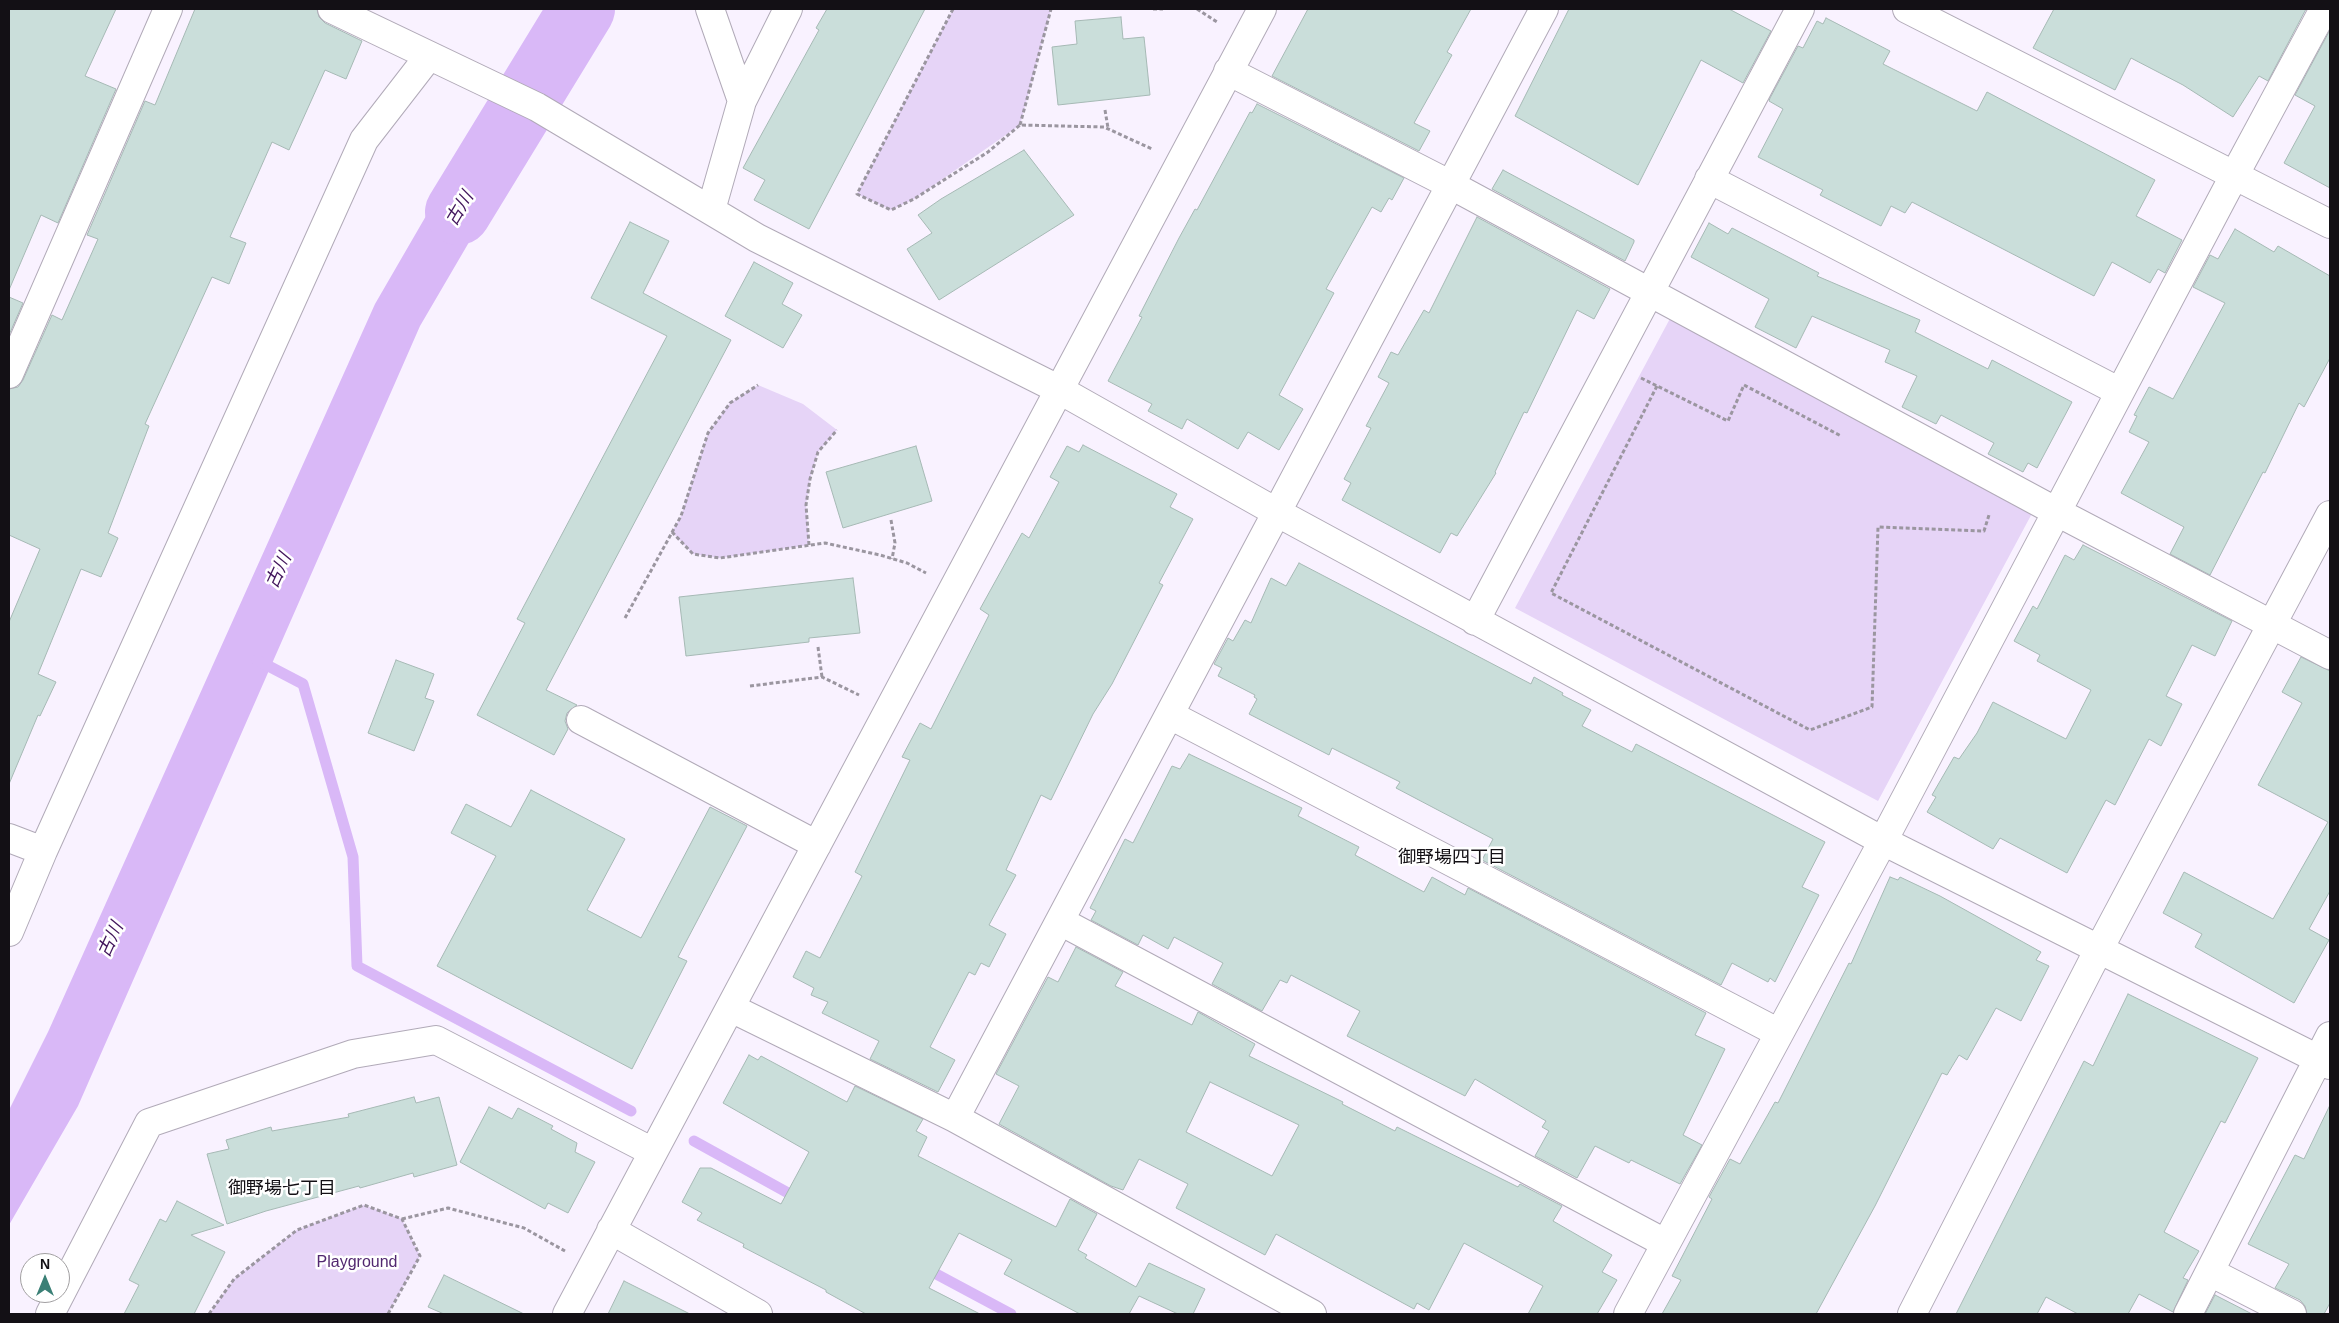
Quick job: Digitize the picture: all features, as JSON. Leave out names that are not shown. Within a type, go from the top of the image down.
[{"type":"street","points":[[9,374],[168,9]]},
{"type":"street","points":[[332,9],[537,107],[757,238],[1058,389],[1475,621],[1883,841],[2099,949],[2326,1053],[2188,1314]]},
{"type":"street","points":[[710,9],[742,101]]},
{"type":"street","points":[[711,210],[742,101],[788,9]]},
{"type":"street","points":[[567,1314],[731,1008],[953,586],[1262,9]]},
{"type":"street","points":[[955,1118],[1544,9]]},
{"type":"street","points":[[1475,621],[1800,9]]},
{"type":"street","points":[[1906,9],[2330,224]]},
{"type":"street","points":[[1628,1314],[1883,841],[2324,9]]},
{"type":"street","points":[[9,932],[43,851],[364,140],[429,56]]},
{"type":"street","points":[[1228,71],[1451,185],[2057,512],[2330,655]]},
{"type":"street","points":[[1709,179],[2120,392]]},
{"type":"street","points":[[1912,1314],[2099,949],[2330,514]]},
{"type":"street","points":[[1170,715],[1779,1033]]},
{"type":"street","points":[[580,720],[817,845]]},
{"type":"street","points":[[9,838],[43,851]]},
{"type":"street","points":[[1060,921],[1665,1243]]},
{"type":"street","points":[[731,1008],[955,1118],[1312,1314]]},
{"type":"street","points":[[50,1314],[149,1123],[353,1054],[436,1040],[653,1152]]},
{"type":"street","points":[[611,1230],[758,1314]]},
{"type":"street","points":[[2210,1272],[2292,1314]]},
{"type":"path","points":[[953,9],[857,194],[890,210],[914,199],[988,152],[1020,125],[1051,9]]},
{"type":"path","points":[[1153,9],[1163,9]]},
{"type":"path","points":[[1105,110],[1108,128]]},
{"type":"path","points":[[1020,125],[1108,128],[1180,162]]},
{"type":"path","points":[[1611,363],[1728,421],[1744,385],[1849,440]]},
{"type":"path","points":[[625,618],[681,516],[708,433],[730,403],[758,385]]},
{"type":"path","points":[[1657,386],[1551,593],[1810,730],[1872,707],[1878,527],[1984,531],[1989,514],[1980,510]]},
{"type":"path","points":[[808,545],[806,505],[810,479],[818,452],[837,430]]},
{"type":"path","points":[[890,520],[895,543],[892,559]]},
{"type":"path","points":[[672,532],[693,554],[720,558],[825,543],[906,563],[953,586]]},
{"type":"path","points":[[818,647],[822,677]]},
{"type":"path","points":[[750,686],[822,677],[889,709]]},
{"type":"path","points":[[209,1314],[234,1279],[297,1230],[364,1205],[402,1219],[448,1208],[524,1228],[592,1266]]},
{"type":"path","points":[[388,1314],[420,1256],[402,1219]]},
{"type":"green space","points":[[953,9],[1051,9],[1020,125],[914,199],[891,210],[857,194]]},
{"type":"green space","points":[[1681,298],[2044,491],[1878,801],[1515,608]]},
{"type":"green space","points":[[758,385],[803,404],[837,430],[818,452],[810,479],[806,505],[809,545],[720,558],[693,554],[672,532],[681,516],[708,433],[730,403]]},
{"type":"green space","name":"Playground","points":[[364,1205],[402,1219],[420,1256],[388,1314],[209,1314],[234,1279],[297,1230]]},
{"type":"water","points":[[481,121],[527,143],[420,326],[78,1106],[9,1225],[9,1110],[48,1032],[375,304]]},
{"type":"building","points":[[9,9],[116,9],[85,76],[116,89],[58,223],[41,215],[9,290]]},
{"type":"building","points":[[195,9],[317,9],[319,17],[325,23],[362,41],[346,79],[325,70],[289,150],[272,142],[230,237],[246,243],[229,284],[212,277],[145,424],[149,426],[108,533],[118,538],[101,577],[81,569],[38,674],[56,682],[40,716],[38,715],[9,784],[9,622],[40,549],[9,535],[9,389],[18,387],[23,380],[52,315],[62,320],[98,239],[87,235],[145,101],[155,105]]},
{"type":"building","points":[[827,9],[925,9],[809,229],[754,200],[765,180],[743,168],[819,30],[816,28]]},
{"type":"building","points":[[1308,9],[1471,9],[1447,52],[1452,55],[1414,123],[1430,131],[1419,151],[1272,76]]},
{"type":"building","points":[[1569,9],[1729,9],[1771,31],[1743,83],[1701,60],[1638,185],[1515,116]]},
{"type":"building","points":[[2054,9],[2306,9],[2268,81],[2259,76],[2233,117],[2183,85],[2131,58],[2115,90],[2033,48]]},
{"type":"building","points":[[1121,17],[1123,39],[1144,37],[1150,95],[1058,105],[1052,47],[1077,44],[1075,21]]},
{"type":"building","points":[[1826,18],[1890,51],[1883,64],[1977,111],[1987,92],[2155,180],[2136,216],[2182,240],[2165,273],[2158,269],[2150,283],[2112,262],[2094,296],[1912,202],[1905,213],[1891,206],[1881,226],[1820,195],[1823,190],[1758,157],[1783,109],[1769,101],[1770,98],[1798,46],[1803,48],[1817,21],[1823,24]]},
{"type":"building","points":[[2330,30],[2330,188],[2284,163],[2315,106],[2295,95]]},
{"type":"building","points":[[1257,104],[1404,178],[1392,200],[1389,198],[1381,212],[1372,207],[1326,289],[1334,293],[1279,395],[1303,409],[1279,450],[1248,432],[1238,449],[1187,419],[1182,429],[1148,411],[1152,404],[1108,381],[1142,317],[1139,316],[1179,238],[1195,209],[1197,210],[1250,112],[1252,113]]},
{"type":"building","points":[[1024,150],[1074,215],[939,300],[907,249],[932,233],[918,215],[941,199]]},
{"type":"building","points":[[1503,170],[1634,240],[1625,261],[1492,189]]},
{"type":"building","points":[[1477,217],[1610,289],[1594,319],[1577,310],[1527,413],[1524,412],[1496,473],[1457,536],[1451,533],[1440,553],[1342,500],[1351,483],[1344,479],[1371,428],[1366,426],[1389,383],[1378,377],[1391,352],[1398,355],[1424,310],[1429,313]]},
{"type":"building","points":[[630,222],[669,241],[643,293],[731,340],[546,690],[577,705],[567,713],[565,721],[568,729],[554,755],[477,715],[525,623],[517,619],[667,336],[591,298]]},
{"type":"building","points":[[1709,223],[1728,234],[1732,228],[1819,273],[1817,276],[1920,320],[1915,332],[1988,369],[1992,360],[2072,402],[2037,468],[2028,463],[2023,472],[1988,454],[1994,443],[1941,415],[1936,424],[1902,407],[1917,376],[1885,362],[1890,350],[1812,316],[1796,348],[1755,327],[1769,299],[1691,257]]},
{"type":"building","points":[[2235,229],[2274,252],[2278,246],[2330,276],[2330,358],[2304,407],[2299,403],[2265,473],[2263,472],[2210,575],[2170,554],[2184,527],[2121,493],[2149,442],[2129,432],[2137,416],[2134,415],[2149,387],[2173,399],[2225,303],[2193,287],[2210,255],[2218,259]]},
{"type":"building","points":[[754,262],[793,283],[782,304],[802,315],[783,348],[725,316]]},
{"type":"building","points":[[9,297],[23,303],[9,335]]},
{"type":"building","points":[[1083,445],[1177,494],[1170,507],[1193,519],[1159,583],[1163,585],[1112,684],[1093,714],[1051,800],[1041,795],[1006,870],[1016,875],[989,925],[1006,934],[989,967],[981,963],[975,975],[969,972],[930,1047],[955,1060],[938,1092],[870,1059],[879,1041],[822,1013],[828,1002],[811,995],[814,988],[793,977],[806,951],[820,958],[862,876],[855,872],[910,760],[902,757],[920,723],[931,729],[989,615],[980,609],[1022,533],[1029,538],[1059,482],[1050,477],[1067,446],[1079,452]]},
{"type":"building","points":[[916,446],[932,501],[843,528],[826,472]]},
{"type":"building","points":[[2083,545],[2232,621],[2215,656],[2192,645],[2166,696],[2182,704],[2161,746],[2149,739],[2115,805],[2106,800],[2067,873],[2000,838],[1993,849],[1927,812],[1936,797],[1932,795],[1954,757],[1959,759],[1977,733],[1993,702],[2066,739],[2091,690],[2037,661],[2040,655],[2014,641],[2033,606],[2037,609],[2065,555],[2074,560]]},
{"type":"building","points":[[1299,563],[1531,684],[1534,677],[1563,693],[1562,695],[1591,710],[1582,726],[1632,752],[1636,744],[1825,842],[1802,887],[1819,895],[1775,982],[1770,978],[1768,982],[1732,963],[1721,985],[1482,860],[1493,839],[1396,788],[1400,782],[1332,748],[1329,755],[1249,714],[1257,699],[1254,697],[1255,695],[1218,676],[1222,668],[1214,664],[1228,638],[1233,641],[1245,620],[1251,623],[1271,578],[1286,586]]},
{"type":"building","points":[[853,578],[860,633],[809,638],[809,642],[686,656],[679,597]]},
{"type":"building","points":[[2301,657],[2330,671],[2330,891],[2309,929],[2329,940],[2294,1003],[2195,947],[2202,934],[2163,913],[2184,872],[2273,919],[2328,822],[2258,785],[2302,703],[2282,692]]},
{"type":"building","points":[[396,660],[434,674],[425,698],[434,701],[414,751],[368,733]]},
{"type":"building","points":[[1189,754],[1302,808],[1298,816],[1359,847],[1355,855],[1424,892],[1432,877],[1465,895],[1468,888],[1706,1013],[1695,1035],[1725,1049],[1683,1135],[1702,1145],[1680,1184],[1631,1160],[1629,1163],[1595,1146],[1577,1178],[1535,1156],[1549,1131],[1542,1127],[1546,1121],[1475,1079],[1465,1096],[1347,1036],[1360,1011],[1291,975],[1287,983],[1280,980],[1262,1011],[1212,984],[1223,963],[1174,937],[1168,949],[1143,935],[1138,945],[1091,920],[1096,911],[1090,908],[1125,839],[1133,843],[1172,766],[1180,769]]},
{"type":"building","points":[[531,790],[625,839],[587,910],[641,938],[710,807],[747,826],[678,957],[687,961],[632,1069],[437,966],[496,856],[451,833],[466,804],[511,827]]},
{"type":"building","points":[[1890,877],[1898,880],[1900,877],[1940,896],[2041,952],[2036,960],[2049,966],[2021,1021],[1996,1008],[1967,1060],[1959,1055],[1947,1075],[1942,1073],[1875,1206],[1816,1314],[1662,1314],[1681,1280],[1672,1276],[1712,1199],[1709,1197],[1730,1159],[1740,1164],[1775,1102],[1778,1103],[1849,963],[1851,964]]},
{"type":"building","points":[[1076,947],[1123,972],[1115,986],[1192,1025],[1198,1012],[1255,1044],[1249,1056],[1343,1102],[1342,1104],[1395,1131],[1397,1127],[1518,1187],[1520,1184],[1562,1206],[1553,1221],[1612,1255],[1602,1272],[1617,1280],[1597,1314],[1528,1314],[1543,1286],[1464,1243],[1429,1310],[1417,1303],[1414,1309],[1276,1234],[1265,1255],[1176,1208],[1188,1184],[1139,1159],[1123,1190],[1111,1186],[999,1124],[1019,1086],[996,1074],[1048,977],[1058,982]],"holes":[[[1210,1082],[1299,1125],[1272,1176],[1186,1132]]]},
{"type":"building","points":[[2128,994],[2258,1058],[2225,1123],[2221,1121],[2164,1232],[2199,1251],[2183,1278],[2188,1280],[2173,1312],[2139,1294],[2128,1314],[2078,1314],[2046,1297],[2037,1314],[1956,1314],[2084,1061],[2093,1066]]},
{"type":"building","points":[[749,1055],[758,1060],[761,1056],[847,1102],[855,1086],[923,1119],[916,1131],[927,1137],[918,1156],[1056,1227],[1070,1199],[1097,1214],[1078,1250],[1087,1255],[1085,1258],[1136,1287],[1149,1263],[1205,1289],[1193,1314],[1178,1314],[1139,1296],[1129,1314],[1080,1314],[1004,1274],[1012,1260],[959,1233],[929,1288],[980,1314],[866,1314],[826,1292],[826,1290],[743,1247],[744,1244],[697,1220],[702,1213],[682,1202],[700,1168],[711,1168],[781,1204],[809,1152],[723,1103]]},
{"type":"building","points":[[414,1097],[416,1103],[439,1097],[457,1165],[414,1177],[413,1173],[360,1188],[359,1186],[266,1211],[227,1224],[207,1154],[229,1149],[226,1140],[271,1127],[272,1131],[349,1117],[348,1114]]},
{"type":"building","points":[[2330,1105],[2330,1303],[2324,1314],[2307,1314],[2305,1306],[2300,1300],[2275,1288],[2289,1264],[2248,1244],[2295,1155],[2304,1159]]},
{"type":"building","points":[[489,1107],[512,1119],[518,1108],[553,1126],[551,1129],[577,1143],[575,1152],[595,1162],[568,1213],[548,1203],[545,1209],[460,1162]]},
{"type":"building","points":[[177,1201],[224,1225],[191,1235],[225,1252],[194,1314],[124,1314],[139,1285],[129,1280],[160,1219],[166,1222]]},
{"type":"building","points":[[444,1275],[524,1314],[444,1314],[428,1307]]},
{"type":"building","points":[[624,1281],[690,1314],[608,1314]]},
{"type":"building","points":[[2215,1295],[2252,1314],[2205,1314]]},
{"type":"waterway","name":"古川","points":[[458,212],[582,9]]},
{"type":"waterway","points":[[257,660],[303,684],[353,857],[357,966],[631,1111]]},
{"type":"waterway","points":[[694,1141],[799,1199]]},
{"type":"waterway","points":[[925,1268],[1011,1314]]},
{"type":"district","name":"御野場四丁目","points":[[1452,858]]},
{"type":"district","name":"御野場七丁目","points":[[282,1189]]}]
